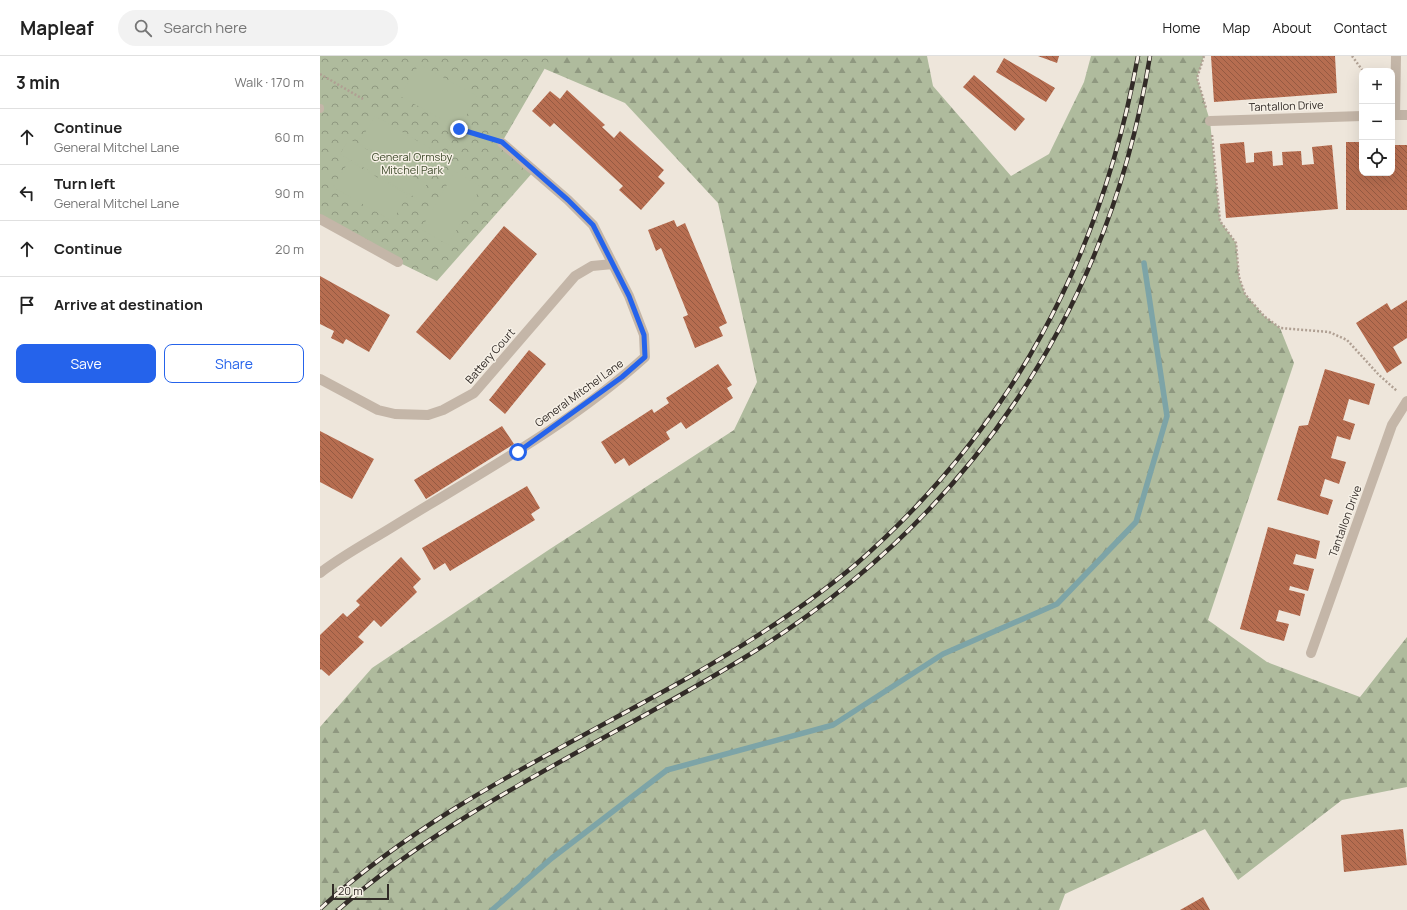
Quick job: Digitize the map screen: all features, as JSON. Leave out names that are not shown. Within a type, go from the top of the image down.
[{"type":"street","points":[[1394,104],[1396,56]]},
{"type":"street","points":[[1395,115],[1407,115]]},
{"type":"street","name":"Tantallon Drive","points":[[1210,120],[1359,116]]},
{"type":"street","name":"General Mitchel Lane","points":[[320,573],[450,491],[518,452],[622,377],[645,357],[644,335],[629,296],[593,225],[568,200],[502,142]]},
{"type":"street","points":[[320,219],[398,262]]},
{"type":"street","name":"Battery Court","points":[[320,379],[378,410],[395,414],[428,415],[443,410],[474,393],[575,276],[592,266],[613,264]]},
{"type":"street","name":"Tantallon Drive","points":[[1311,653],[1392,425],[1404,397]]},
{"type":"path","points":[[1204,56],[1197,78],[1210,120],[1220,220],[1236,243],[1239,277],[1245,294],[1264,316],[1280,328],[1328,332],[1347,340],[1379,376],[1404,397]]},
{"type":"path","points":[[1352,56],[1361,68]]},
{"type":"path","points":[[320,74],[363,99]]},
{"type":"path","points":[[459,129],[502,142]]},
{"type":"green space","name":"General Ormsby Mitchel Park","points":[[320,56],[552,56],[502,142],[534,171],[437,281],[398,262],[320,219]]},
{"type":"green space","points":[[532,56],[927,56],[933,86],[1011,176],[1049,154],[1084,82],[1091,56],[1204,56],[1197,78],[1210,121],[1220,221],[1236,243],[1239,277],[1245,294],[1264,316],[1280,328],[1294,363],[1208,620],[1267,662],[1360,697],[1407,637],[1407,787],[1342,800],[1238,880],[1205,829],[1065,894],[1059,910],[320,910],[320,727],[372,668],[550,549],[734,430],[757,382],[718,203],[625,103],[545,69],[531,58]]},
{"type":"green space","points":[[419,64],[477,96],[459,129],[400,96]]},
{"type":"green space","points":[[375,116],[433,150],[418,176],[359,143]]},
{"type":"green space","points":[[349,139],[382,158],[373,173],[340,154]]},
{"type":"green space","points":[[349,161],[408,195],[392,221],[333,187]]},
{"type":"green space","points":[[393,165],[427,184],[418,199],[385,180]]},
{"type":"green space","points":[[455,171],[481,187],[448,245],[421,229]]},
{"type":"building","points":[[1038,56],[1059,56],[1057,63]]},
{"type":"building","points":[[1211,56],[1335,56],[1337,93],[1214,102]]},
{"type":"building","points":[[1004,58],[1055,88],[1046,102],[996,72]]},
{"type":"building","points":[[974,75],[1025,119],[1015,131],[963,87]]},
{"type":"building","points":[[567,90],[605,125],[602,127],[614,138],[620,131],[664,170],[658,177],[665,183],[641,210],[619,190],[623,186],[554,123],[550,127],[532,111],[550,91],[560,99]]},
{"type":"building","points":[[1244,142],[1246,163],[1254,162],[1254,153],[1272,151],[1273,166],[1283,165],[1282,152],[1301,151],[1302,165],[1314,164],[1312,147],[1332,145],[1338,209],[1226,218],[1220,144]]},
{"type":"building","points":[[1346,142],[1359,142],[1359,176],[1395,176],[1395,145],[1407,145],[1407,210],[1346,210]]},
{"type":"building","points":[[674,220],[677,227],[685,223],[727,323],[719,327],[723,336],[695,348],[683,317],[688,315],[661,248],[656,251],[648,230]]},
{"type":"building","points":[[504,226],[537,254],[450,360],[416,332]]},
{"type":"building","points":[[320,276],[390,315],[369,352],[346,339],[343,344],[331,338],[334,331],[320,324]]},
{"type":"building","points":[[1407,300],[1407,338],[1393,347],[1402,363],[1387,373],[1356,323],[1387,303],[1391,310]]},
{"type":"building","points":[[529,350],[546,364],[505,414],[489,400]]},
{"type":"building","points":[[718,364],[732,385],[727,388],[733,398],[686,429],[681,422],[666,432],[670,439],[629,466],[624,458],[615,464],[601,442],[652,409],[654,413],[669,403],[666,398]]},
{"type":"building","points":[[1325,369],[1375,384],[1369,405],[1349,399],[1343,420],[1355,424],[1350,440],[1337,436],[1331,458],[1346,462],[1339,484],[1325,479],[1320,496],[1333,500],[1328,515],[1277,500],[1299,426],[1308,425]]},
{"type":"building","points":[[502,426],[514,444],[426,499],[414,480]]},
{"type":"building","points":[[320,431],[374,459],[352,499],[320,482]]},
{"type":"building","points":[[527,486],[540,508],[531,514],[535,520],[450,571],[445,563],[434,570],[422,548]]},
{"type":"building","points":[[1268,527],[1320,541],[1316,559],[1296,554],[1293,564],[1314,569],[1308,591],[1290,586],[1289,590],[1305,594],[1300,616],[1279,610],[1276,621],[1289,624],[1284,641],[1240,629]]},
{"type":"building","points":[[401,557],[421,579],[413,587],[417,592],[381,627],[374,620],[358,637],[364,642],[329,676],[321,669],[320,670],[320,635],[343,613],[347,617],[360,605],[356,601]]},
{"type":"building","points":[[1403,829],[1407,865],[1344,872],[1341,835]]},
{"type":"building","points":[[1203,897],[1210,910],[1180,910]]},
{"type":"waterway","points":[[492,910],[552,858],[667,770],[833,725],[943,654],[1057,604],[1136,522],[1167,416],[1144,263]]},
{"type":"railway","points":[[320,909],[362,873],[452,810],[547,755],[691,676],[776,624],[855,565],[910,512],[960,457],[1003,398],[1041,336],[1073,270],[1100,202],[1122,131],[1138,56]]},
{"type":"railway","points":[[338,910],[385,872],[434,837],[485,805],[695,687],[747,656],[826,602],[897,541],[960,474],[1016,401],[1062,323],[1101,239],[1130,150],[1150,56]]},
{"type":"route","points":[[459,129],[502,142],[568,200],[593,225],[603,242],[629,296],[644,335],[645,357],[622,377],[518,452]]}]
